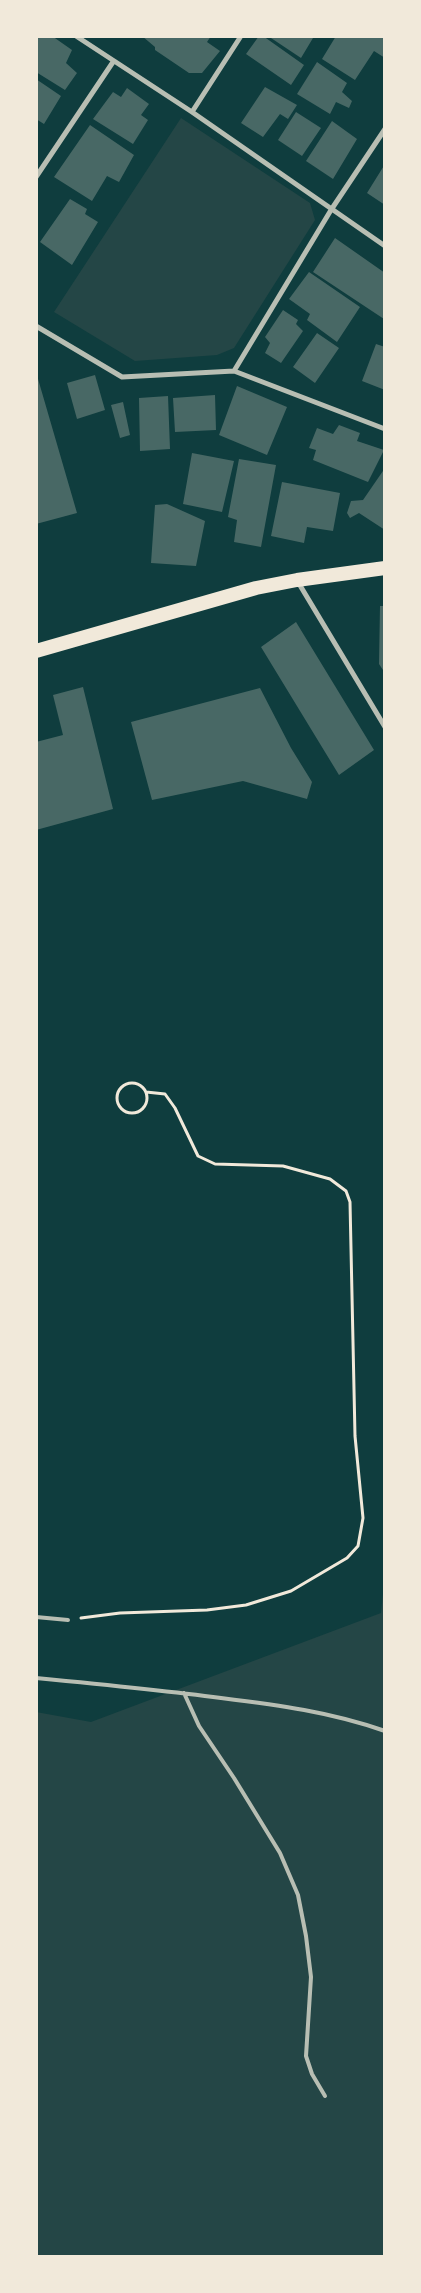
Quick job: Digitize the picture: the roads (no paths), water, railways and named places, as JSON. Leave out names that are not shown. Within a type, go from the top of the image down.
[{"type":"highway","points":[[36,651],[256,588],[297,580],[385,568]]},
{"type":"street","points":[[76,36],[192,112],[385,246]]},
{"type":"street","points":[[192,112],[241,36]]},
{"type":"street","points":[[36,177],[113,62]]},
{"type":"street","points":[[234,371],[331,210],[385,129]]},
{"type":"street","points":[[36,326],[122,377],[234,371],[385,429]]},
{"type":"street","points":[[297,580],[385,727]]},
{"type":"lane","points":[[36,1617],[68,1620]]},
{"type":"lane","points":[[36,1678],[184,1693],[276,1705],[340,1716],[385,1731]]},
{"type":"lane","points":[[184,1693],[199,1726],[234,1778],[280,1853],[298,1895],[311,1977],[306,2056],[312,2074],[326,2096]]}]
